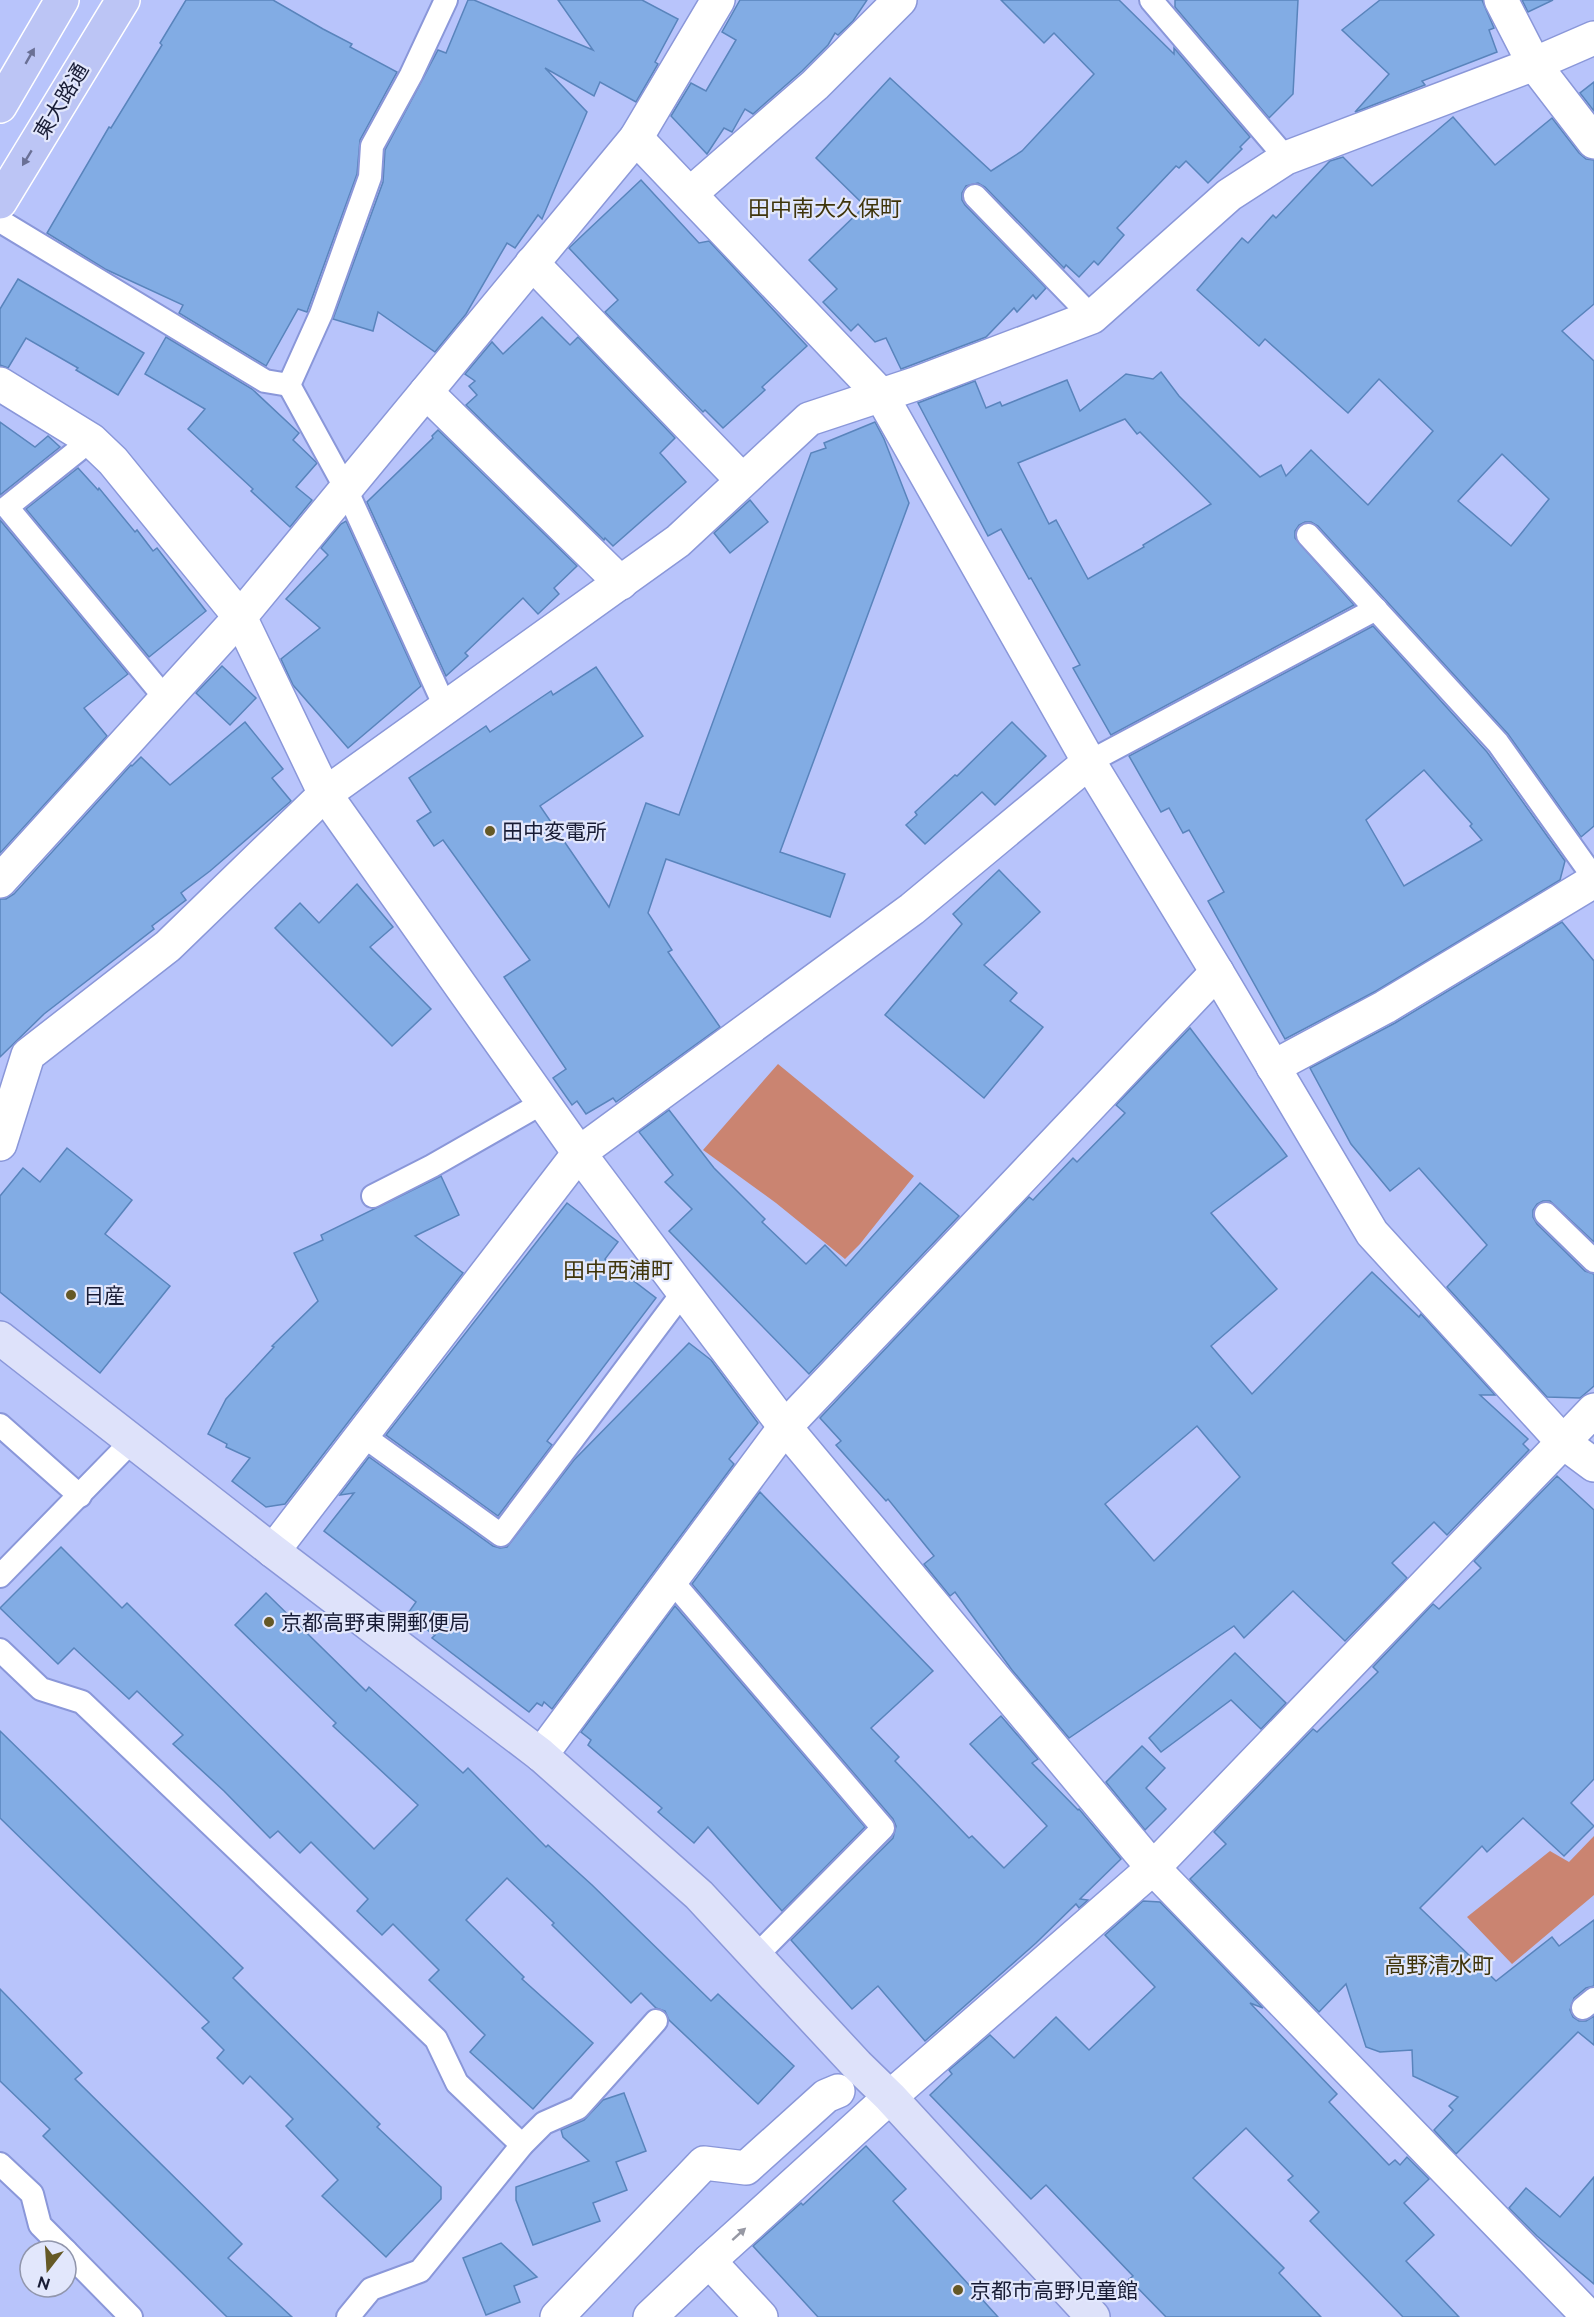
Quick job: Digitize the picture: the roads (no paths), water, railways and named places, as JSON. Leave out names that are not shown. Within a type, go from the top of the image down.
[{"type":"main road","points":[[0,106],[62,0]]},
{"type":"main road","name":"東大路通","points":[[0,202],[123,0]]},
{"type":"street","points":[[0,882],[240,617],[636,138],[718,0]]},
{"type":"street","points":[[690,194],[815,85],[900,0]]},
{"type":"street","points":[[1500,0],[1534,64],[1594,142]]},
{"type":"street","points":[[0,1144],[28,1055],[168,946],[325,794],[678,541],[809,419],[881,396],[1092,317],[1229,195],[1286,158],[1534,64],[1594,38]]},
{"type":"street","points":[[636,138],[881,396],[1089,762],[1372,1233],[1563,1442],[1594,1465]]},
{"type":"street","points":[[532,263],[742,480]]},
{"type":"street","points":[[0,384],[91,440],[113,461],[240,617],[325,794],[579,1153],[784,1427],[1153,1868],[1589,2317]]},
{"type":"street","points":[[426,392],[621,583]]},
{"type":"street","points":[[273,1551],[579,1153],[912,909],[1089,762]]},
{"type":"street","points":[[1273,1067],[1385,1007],[1594,880]]},
{"type":"street","points":[[541,1755],[784,1427],[1217,972]]},
{"type":"street","points":[[0,1338],[273,1551],[541,1755],[699,1895],[857,2065],[890,2097],[1092,2317]]},
{"type":"street","points":[[650,2317],[709,2260],[890,2097],[1153,1868],[1594,1410]]},
{"type":"street","points":[[557,2317],[704,2163],[746,2168],[826,2096],[838,2091]]},
{"type":"street","points":[[709,2260],[761,2317]]},
{"type":"lane","points":[[289,386],[321,314],[370,177],[372,146],[411,75],[446,0]]},
{"type":"lane","points":[[1151,0],[1286,158]]},
{"type":"lane","points":[[975,196],[1092,317]]},
{"type":"lane","points":[[0,221],[265,381],[289,386],[346,489],[446,709]]},
{"type":"lane","points":[[91,440],[7,507],[166,699]]},
{"type":"lane","points":[[1308,535],[1498,743],[1594,880]]},
{"type":"lane","points":[[1089,762],[1376,609]]},
{"type":"lane","points":[[373,1196],[432,1166],[543,1102]]},
{"type":"lane","points":[[1546,1214],[1594,1262]]},
{"type":"lane","points":[[362,1435],[501,1535],[684,1291]]},
{"type":"lane","points":[[0,1425],[80,1496]]},
{"type":"lane","points":[[0,1576],[132,1442]]},
{"type":"lane","points":[[671,1580],[883,1828],[756,1956]]},
{"type":"lane","points":[[0,1650],[41,1689],[82,1702],[436,2039],[457,2083],[522,2145]]},
{"type":"lane","points":[[348,2317],[371,2289],[420,2271],[522,2145],[544,2123],[578,2108],[656,2021]]},
{"type":"lane","points":[[0,2164],[32,2194],[40,2225],[54,2239]]},
{"type":"lane","points":[[78,2263],[131,2317]]},
{"type":"place","name":"田中変電所","points":[[490,831]]},
{"type":"place","name":"日産","points":[[71,1295]]},
{"type":"place","name":"京都高野東開郵便局","points":[[269,1622]]},
{"type":"place","name":"京都市高野児童館","points":[[958,2290]]},
{"type":"district","name":"田中南大久保町","points":[[825,208]]},
{"type":"district","name":"田中西浦町","points":[[618,1270]]},
{"type":"district","name":"高野清水町","points":[[1439,1965]]}]
